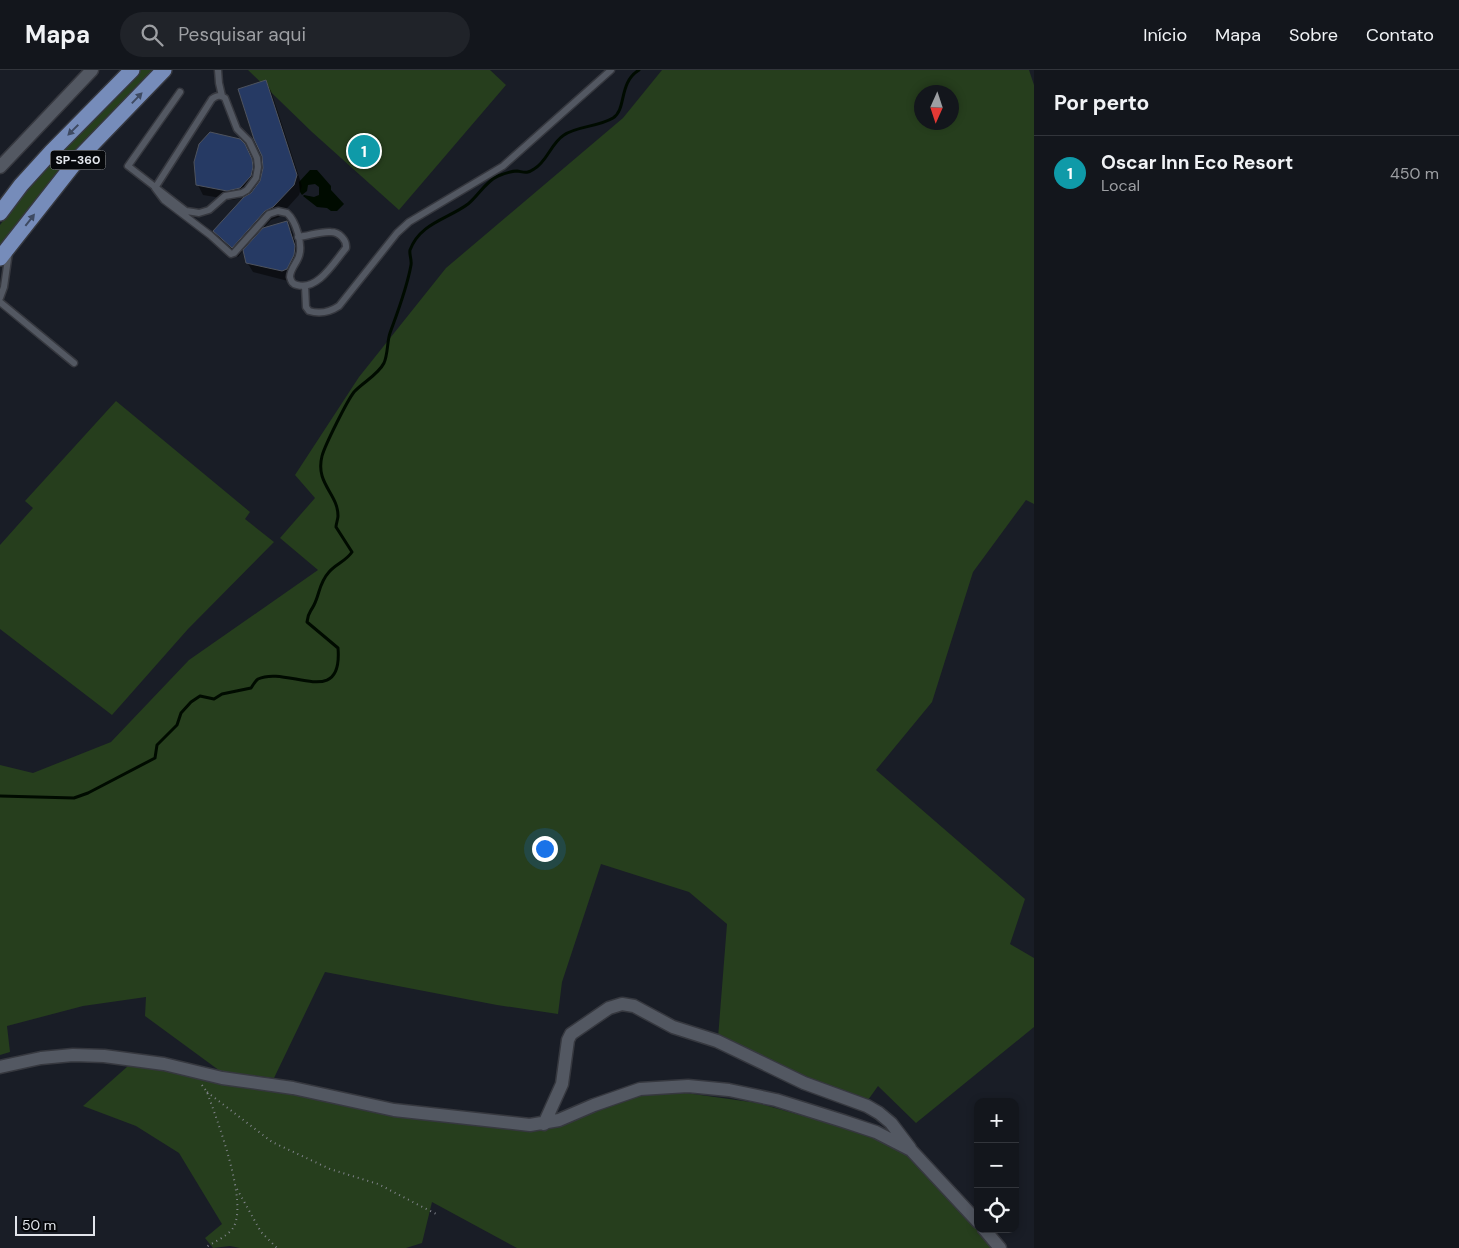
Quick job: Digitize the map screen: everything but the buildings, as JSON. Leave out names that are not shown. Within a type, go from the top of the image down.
[{"type":"main road","name":"SP-360","points":[[0,213],[21,185],[51,152],[132,70]]},
{"type":"main road","name":"SP-360","points":[[0,258],[78,159],[164,70]]},
{"type":"street","points":[[0,167],[92,70]]},
{"type":"street","points":[[544,1124],[562,1084],[568,1040],[571,1034],[609,1008],[634,1006],[672,1027],[717,1041],[804,1083],[867,1106],[879,1113],[891,1123],[911,1150],[974,1218]]},
{"type":"street","points":[[0,1067],[41,1058],[73,1055],[104,1056],[164,1064],[222,1078],[293,1088],[394,1110],[530,1125],[559,1120],[630,1091],[688,1086],[729,1090],[776,1100],[876,1132],[911,1150]]},
{"type":"street","points":[[987,1233],[1000,1248]]},
{"type":"lane","points":[[180,92],[128,166],[186,211],[199,213],[208,210],[225,196],[247,190],[254,182],[258,167],[257,158],[249,140],[237,129],[225,98],[222,96],[218,70]]},
{"type":"lane","points":[[305,286],[306,307],[309,311],[314,313],[332,311],[339,306],[397,233],[409,222],[504,166],[611,70]]},
{"type":"lane","points":[[155,188],[212,99],[216,96],[222,96]]},
{"type":"lane","points":[[155,188],[164,200],[210,235],[231,254],[269,214],[282,211],[290,215],[298,236],[300,255],[290,274],[290,280],[292,283],[305,286],[312,285],[319,280],[346,248],[345,240],[337,233],[331,232],[298,236]]},
{"type":"lane","points":[[0,298],[4,288],[9,246]]},
{"type":"lane","points":[[0,302],[74,363]]},
{"type":"path","points":[[192,1071],[207,1092],[272,1142],[330,1170],[378,1184],[438,1215]]},
{"type":"path","points":[[204,1248],[227,1234],[234,1227],[238,1210],[236,1187],[229,1160],[207,1092]]},
{"type":"path","points":[[236,1187],[261,1232],[277,1248]]},
{"type":"green space","points":[[140,70],[154,70],[0,248],[0,225],[20,197]]},
{"type":"green space","points":[[248,70],[490,70],[506,85],[399,210],[312,132]]},
{"type":"green space","points":[[662,70],[1029,70],[1034,85],[1034,504],[1026,500],[973,572],[932,702],[876,770],[1025,899],[1010,944],[1034,958],[1034,1027],[916,1123],[878,1086],[868,1100],[792,1072],[718,1038],[727,924],[689,892],[601,864],[562,982],[558,1014],[497,1005],[325,972],[274,1078],[220,1071],[145,1016],[146,997],[83,1006],[7,1026],[10,1052],[0,1055],[0,765],[33,773],[111,742],[189,660],[318,570],[280,538],[315,498],[295,475],[359,377],[446,268],[623,118]]},
{"type":"green space","points":[[116,401],[250,512],[245,519],[274,542],[188,629],[112,715],[0,629],[0,545],[33,508],[25,501]]},
{"type":"green space","points":[[128,1066],[165,1071],[204,1080],[308,1094],[400,1116],[539,1130],[564,1124],[623,1100],[647,1094],[686,1093],[758,1103],[874,1136],[907,1155],[974,1227],[974,1233],[980,1233],[994,1248],[517,1248],[432,1202],[422,1243],[406,1248],[240,1248],[230,1246],[213,1248],[205,1238],[222,1224],[179,1153],[136,1126],[83,1106]]},
{"type":"shaded area","points":[[310,170],[317,170],[344,204],[337,211],[317,207],[303,196],[314,197],[319,195],[319,187],[315,184],[308,185],[307,191],[302,195],[300,192],[299,182]]},
{"type":"waterway","points":[[0,796],[74,798],[88,793],[155,758],[157,745],[177,725],[181,713],[191,702],[200,696],[214,699],[222,694],[251,688],[258,679],[270,676],[311,682],[323,681],[332,677],[337,667],[338,648],[307,622],[307,619],[326,576],[352,552],[336,527],[337,508],[324,481],[321,466],[322,456],[354,392],[378,371],[384,363],[388,340],[407,282],[411,263],[410,250],[420,234],[468,204],[494,178],[512,171],[532,171],[564,135],[613,118],[620,109],[628,82],[632,75],[639,70]]},
{"type":"place","name":"Oscar Inn Eco Resort","points":[[364,151]]}]
